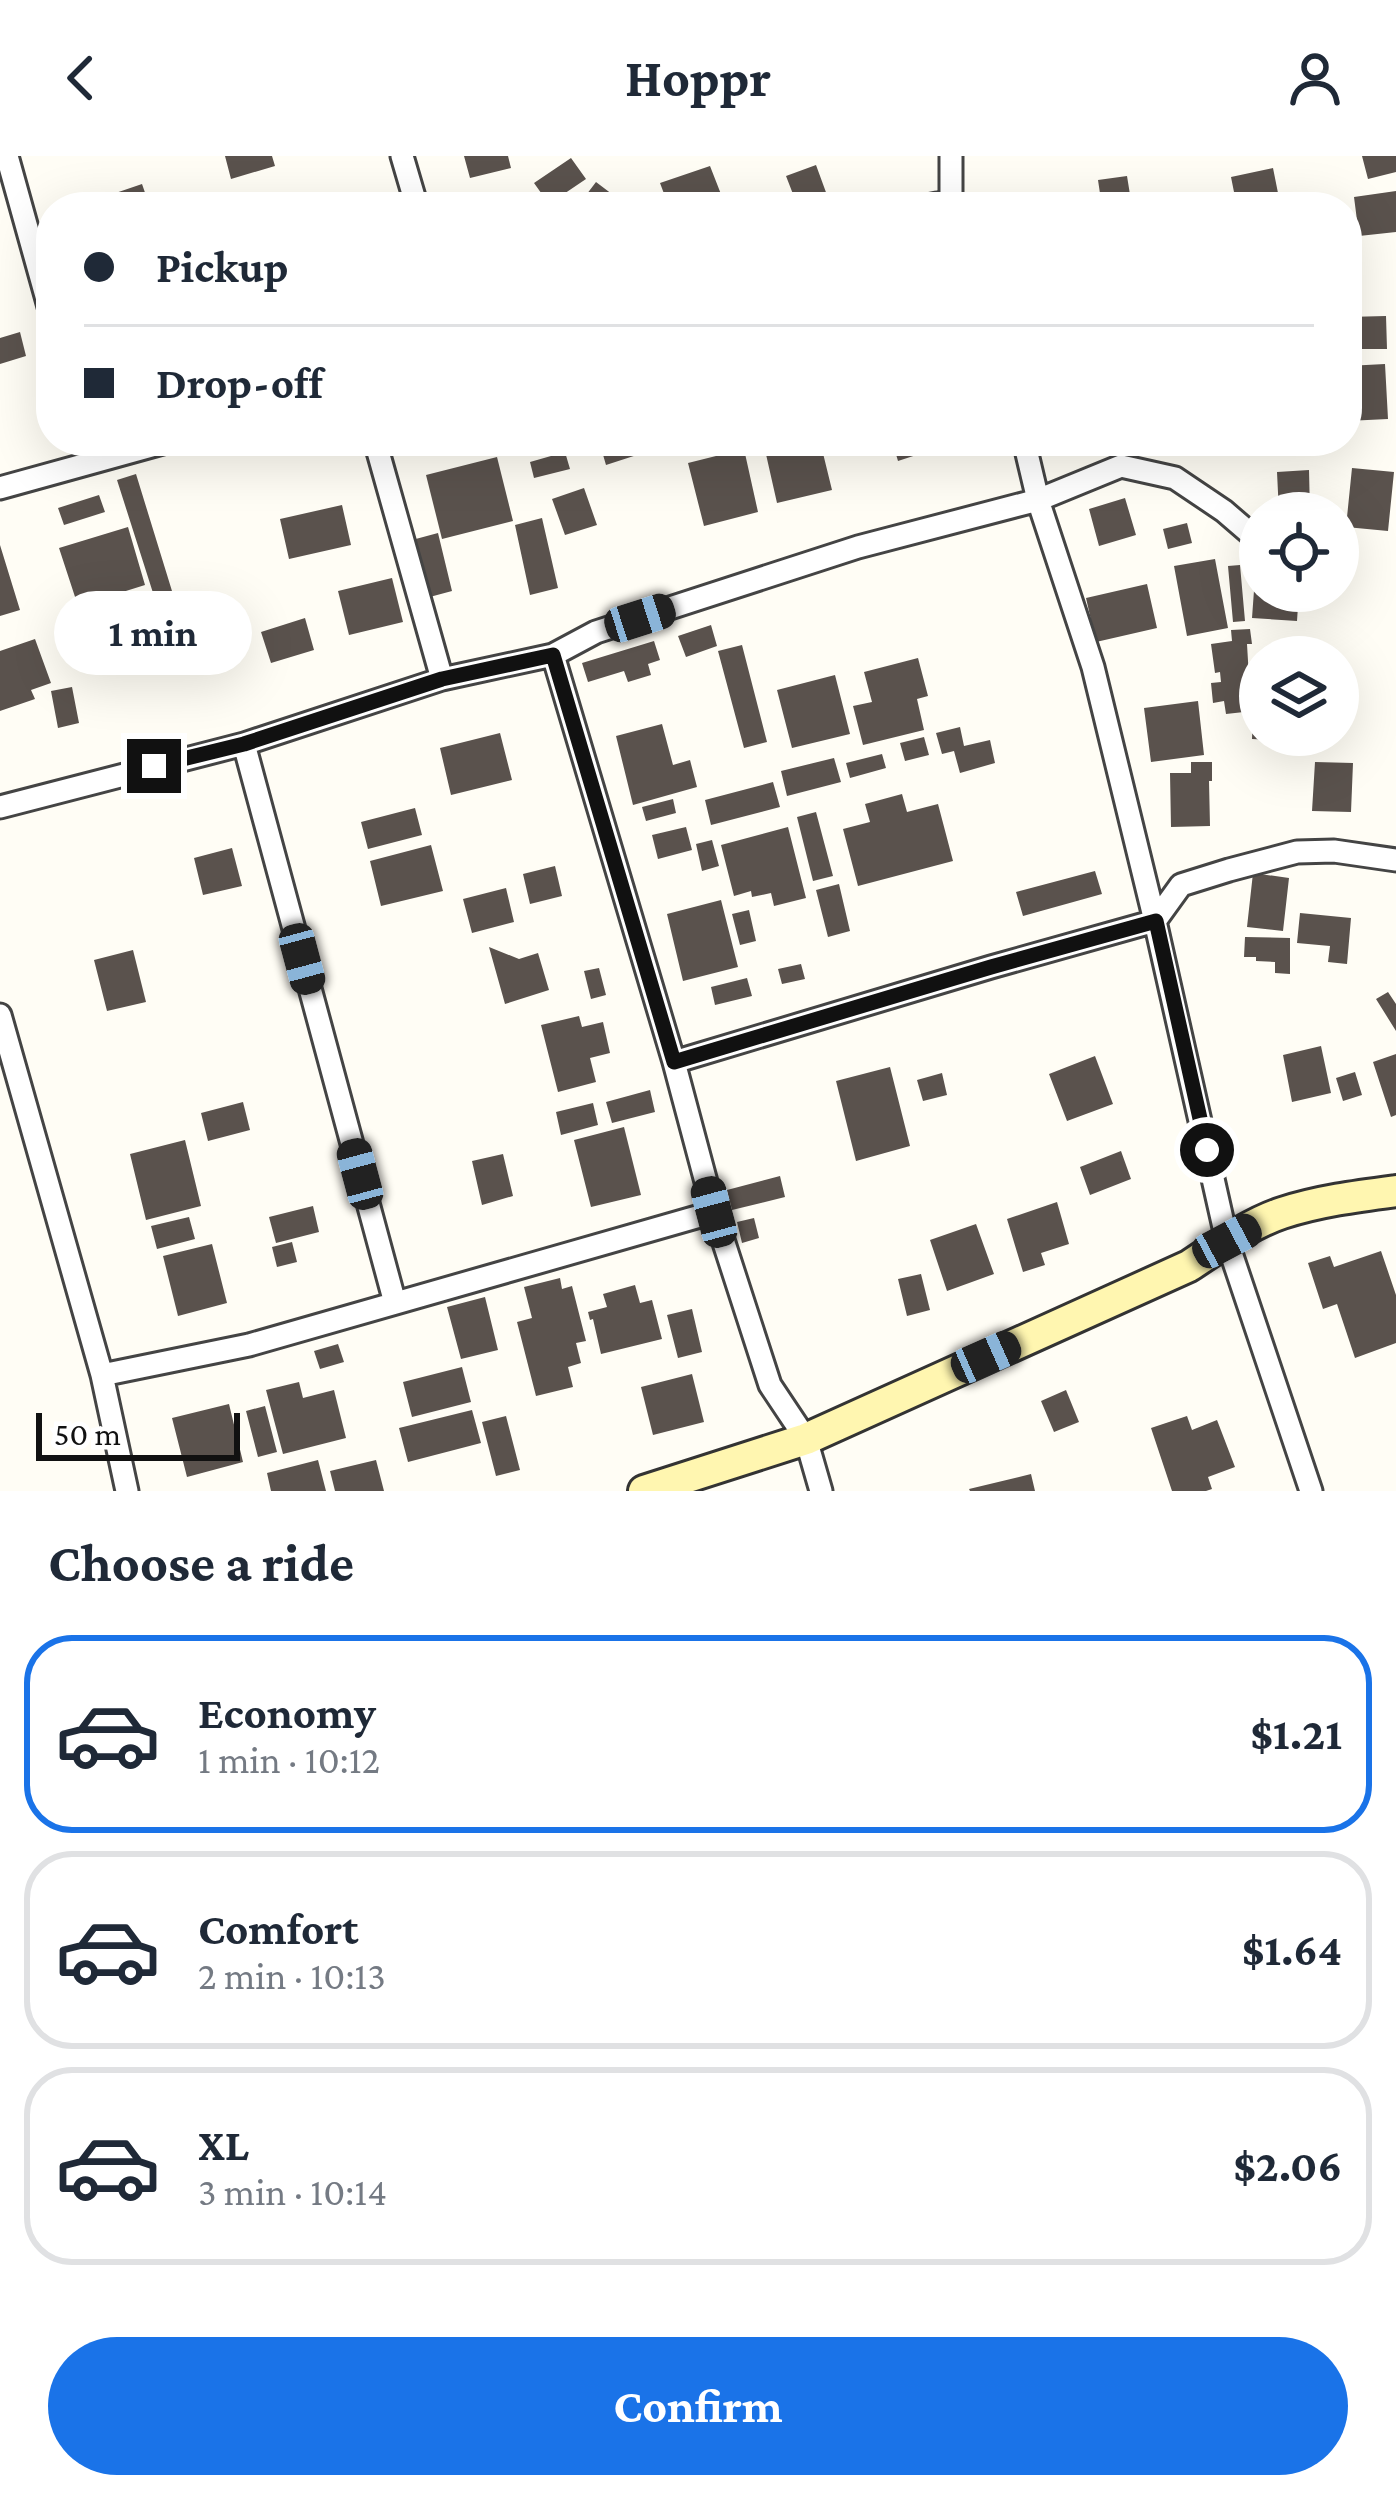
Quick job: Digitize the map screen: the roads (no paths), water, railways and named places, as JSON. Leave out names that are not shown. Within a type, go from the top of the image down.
[{"type":"main road","points":[[644,1491],[806,1439],[1189,1266],[1278,1214],[1396,1191]]},
{"type":"street","points":[[7,156],[36,260]]},
{"type":"street","points":[[402,156],[412,192]]},
{"type":"street","points":[[951,156],[952,192]]},
{"type":"street","points":[[0,488],[80,456]]},
{"type":"street","points":[[379,456],[442,679]]},
{"type":"street","points":[[1028,456],[1093,667],[1156,921],[1227,1241],[1311,1491]]},
{"type":"street","points":[[0,807],[244,744],[442,679],[553,655],[596,632],[857,547],[1038,500],[1121,466],[1175,478],[1239,524]]},
{"type":"street","points":[[553,655],[714,1212],[770,1385],[806,1439],[821,1491]]},
{"type":"street","points":[[244,744],[395,1303]]},
{"type":"street","points":[[674,1062],[1156,921],[1181,885],[1274,858],[1334,851],[1396,860]]},
{"type":"street","points":[[0,1015],[101,1375],[127,1491]]},
{"type":"street","points":[[101,1375],[249,1345],[714,1212]]}]
